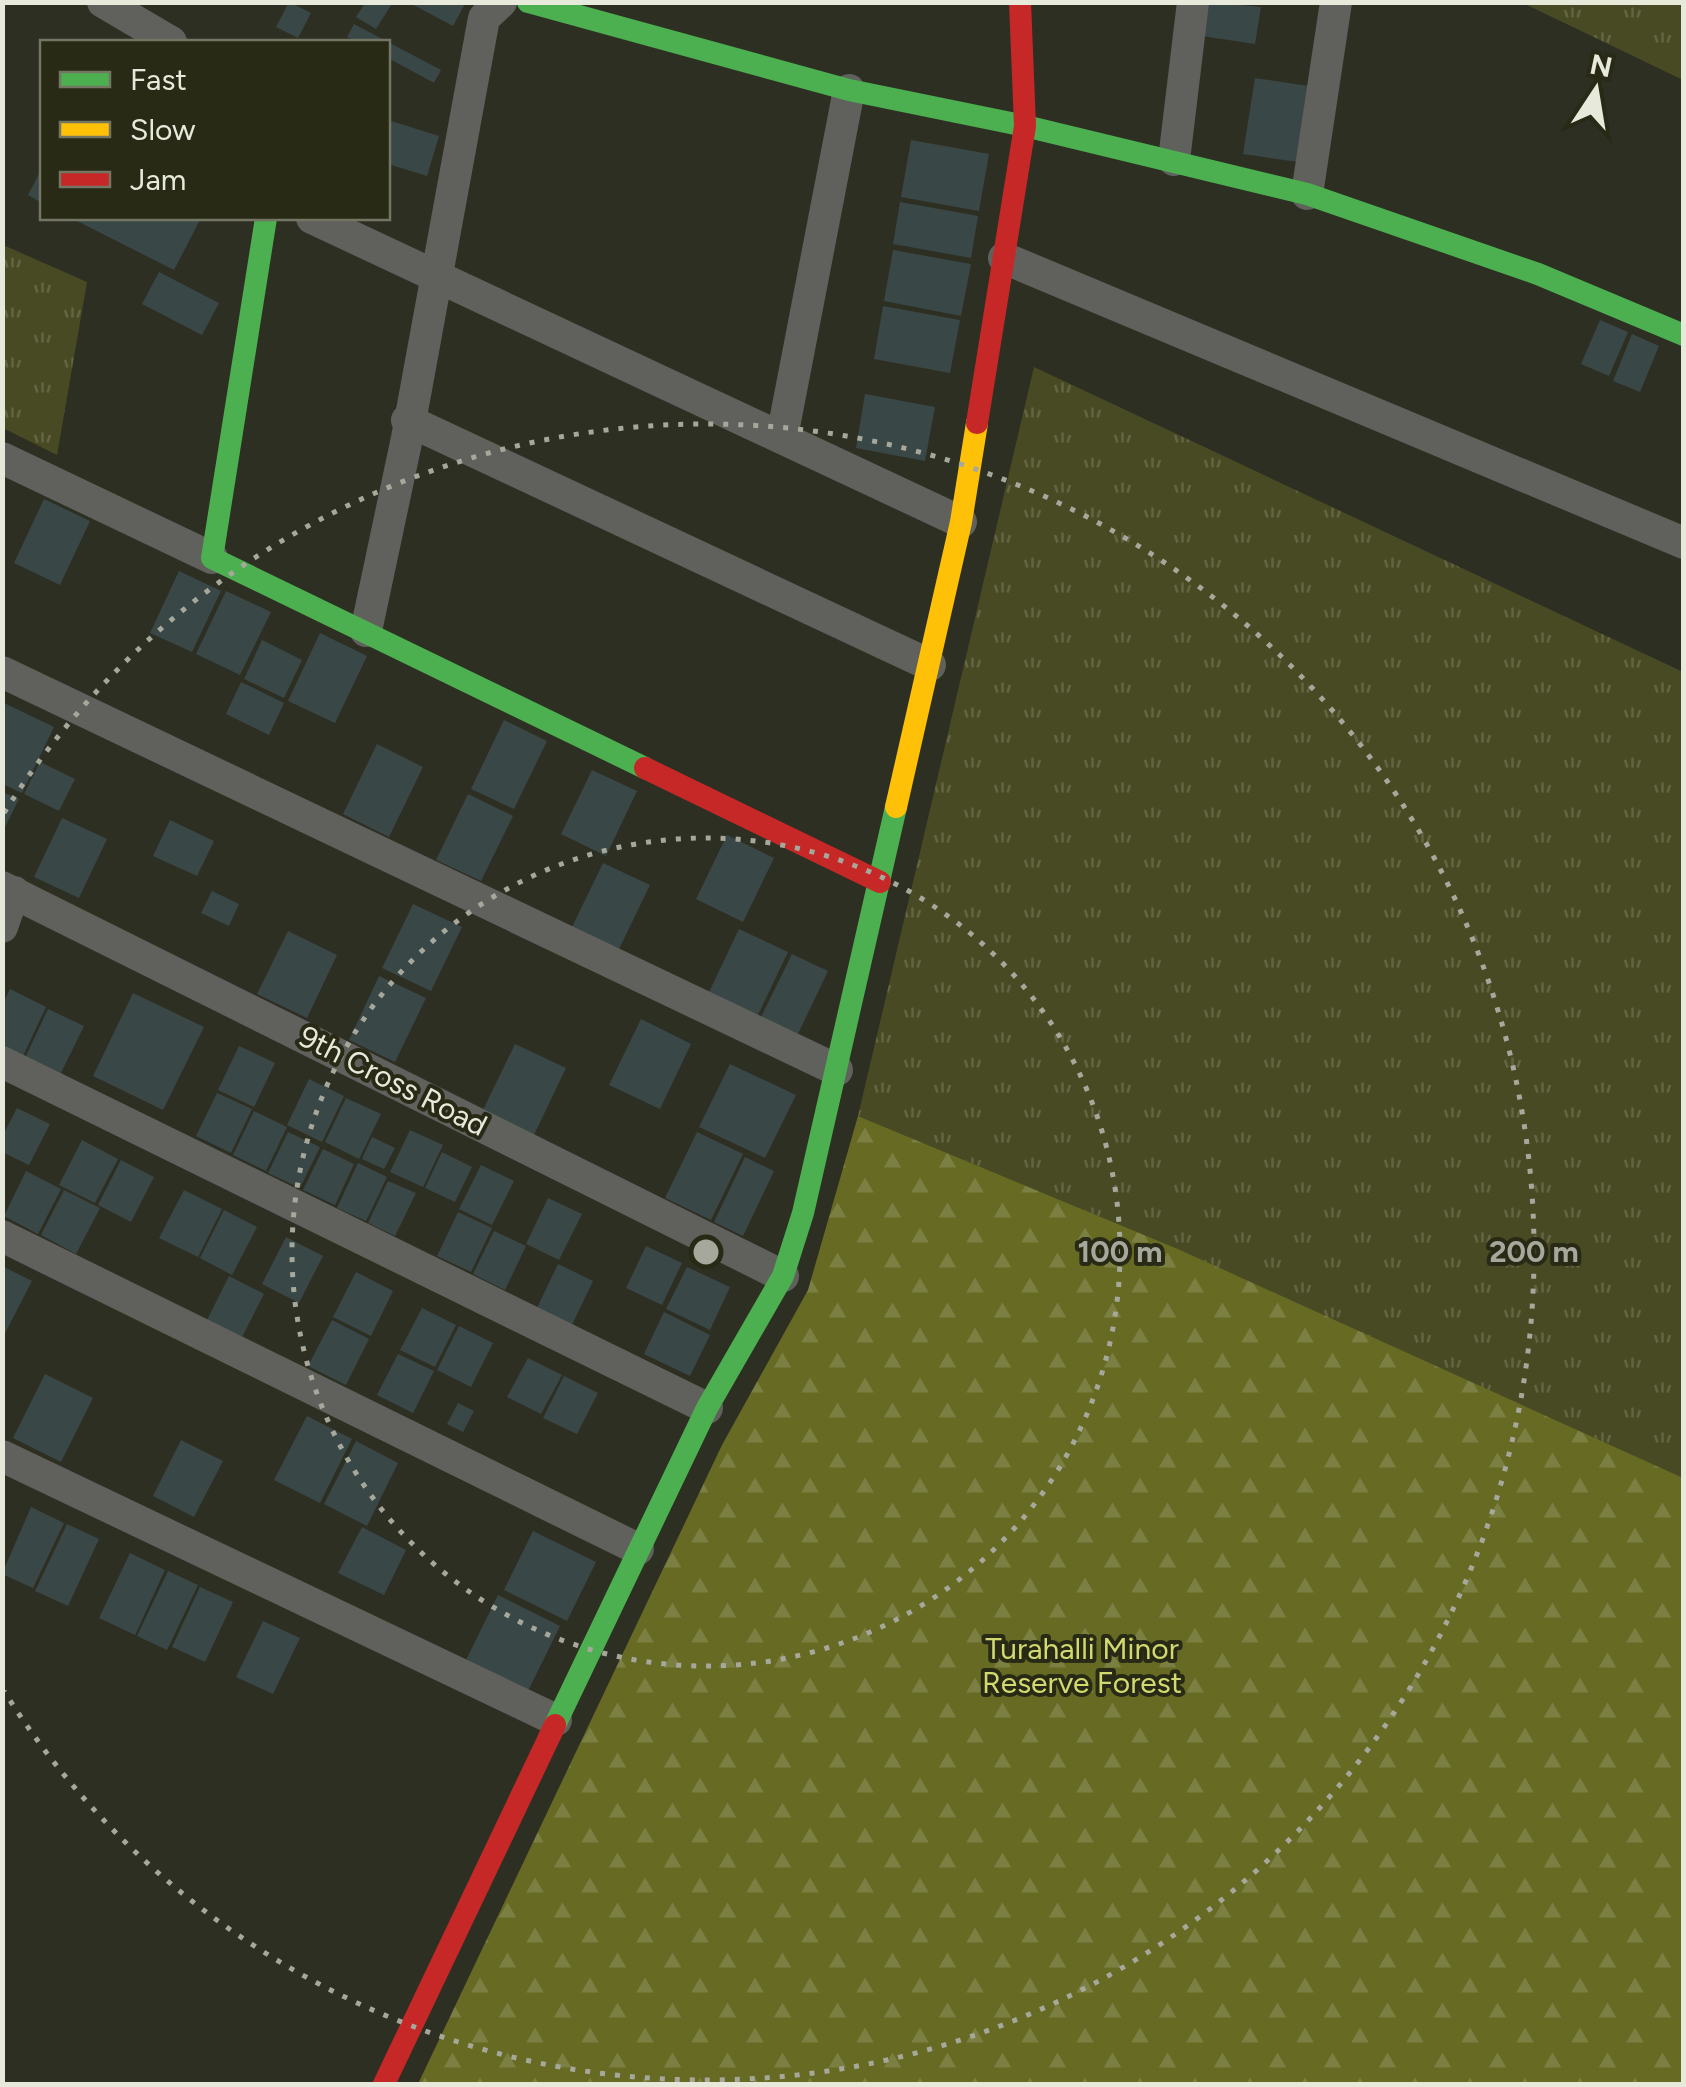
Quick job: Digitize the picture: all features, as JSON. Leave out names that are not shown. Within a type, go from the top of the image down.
[{"type":"street","points":[[103,2],[169,40]]},
{"type":"street","points":[[366,632],[484,18],[501,2]]},
{"type":"street","points":[[528,2],[849,90],[1025,126],[1307,194],[1538,274],[1684,334]]},
{"type":"street","points":[[384,2084],[707,1408],[784,1276],[837,1070],[961,522],[1025,126],[1020,2]]},
{"type":"street","points":[[1174,160],[1193,2]]},
{"type":"street","points":[[1307,194],[1336,2]]},
{"type":"street","points":[[782,437],[849,90]]},
{"type":"street","points":[[212,558],[266,220]]},
{"type":"street","points":[[316,220],[961,522]]},
{"type":"street","points":[[1004,258],[1684,543]]},
{"type":"street","points":[[408,420],[930,665]]},
{"type":"street","points":[[2,458],[880,882]]},
{"type":"street","points":[[2,672],[837,1070]]},
{"type":"street","points":[[2,927],[8,889]]},
{"type":"street","name":"9th Cross Road","points":[[8,889],[784,1276]]},
{"type":"street","points":[[2,1062],[707,1408]]},
{"type":"street","points":[[2,1236],[638,1548]]},
{"type":"street","points":[[2,1456],[556,1720]]},
{"type":"green space","points":[[1523,3],[1683,3],[1683,80]]},
{"type":"green space","points":[[3,245],[87,282],[57,455],[3,428]]},
{"type":"green space","points":[[1034,367],[1683,672],[1683,1482],[1178,1249],[858,1116]]},
{"type":"green space","name":"Turahalli Minor Reserve Forest","points":[[858,1116],[1178,1249],[1683,1478],[1683,2084],[418,2084],[722,1445],[808,1290]]},
{"type":"building","points":[[289,2],[311,13],[298,38],[276,27]]},
{"type":"building","points":[[366,2],[393,2],[376,29],[356,17]]},
{"type":"building","points":[[408,2],[466,2],[453,26]]},
{"type":"building","points":[[1207,2],[1261,7],[1255,44],[1202,36]]},
{"type":"building","points":[[354,24],[384,40],[354,40],[347,37]]},
{"type":"building","points":[[390,43],[441,70],[434,83],[390,59]]},
{"type":"building","points":[[1255,78],[1309,86],[1298,162],[1243,154]]},
{"type":"building","points":[[390,121],[439,136],[427,176],[390,165]]},
{"type":"building","points":[[911,140],[989,154],[979,211],[901,197]]},
{"type":"building","points":[[40,172],[40,202],[28,195]]},
{"type":"building","points":[[900,202],[978,216],[971,258],[893,244]]},
{"type":"building","points":[[75,220],[200,220],[174,270]]},
{"type":"building","points":[[893,250],[971,264],[961,316],[884,301]]},
{"type":"building","points":[[159,272],[219,303],[202,335],[142,304]]},
{"type":"building","points":[[883,306],[960,320],[950,373],[874,359]]},
{"type":"building","points":[[1600,320],[1628,332],[1609,376],[1581,364]]},
{"type":"building","points":[[1632,334],[1659,346],[1640,392],[1613,381]]},
{"type":"building","points":[[865,394],[935,407],[925,461],[856,448]]},
{"type":"building","points":[[44,499],[90,521],[60,585],[14,563]]},
{"type":"building","points":[[179,571],[221,591],[192,652],[150,633]]},
{"type":"building","points":[[226,591],[271,612],[240,675],[196,654]]},
{"type":"building","points":[[320,633],[367,656],[335,723],[288,701]]},
{"type":"building","points":[[262,640],[302,660],[284,698],[244,679]]},
{"type":"building","points":[[241,682],[284,703],[269,735],[226,714]]},
{"type":"building","points":[[2,702],[54,727],[22,793],[2,784]]},
{"type":"building","points":[[504,720],[547,741],[514,809],[471,789]]},
{"type":"building","points":[[377,744],[423,767],[389,837],[343,814]]},
{"type":"building","points":[[40,762],[75,779],[59,811],[24,794]]},
{"type":"building","points":[[592,770],[637,791],[606,856],[561,834]]},
{"type":"building","points":[[2,792],[19,799],[2,833]]},
{"type":"building","points":[[468,794],[513,816],[481,881],[436,860]]},
{"type":"building","points":[[62,818],[107,839],[79,898],[34,877]]},
{"type":"building","points":[[170,820],[214,841],[197,876],[153,856]]},
{"type":"building","points":[[727,835],[774,858],[743,922],[696,899]]},
{"type":"building","points":[[603,863],[650,885],[619,949],[572,927]]},
{"type":"building","points":[[212,891],[239,904],[229,926],[201,913]]},
{"type":"building","points":[[413,904],[462,927],[431,991],[382,968]]},
{"type":"building","points":[[739,929],[788,952],[758,1015],[709,992]]},
{"type":"building","points":[[288,931],[337,955],[307,1018],[257,994]]},
{"type":"building","points":[[792,954],[828,971],[798,1034],[761,1017]]},
{"type":"building","points":[[379,976],[426,998],[395,1062],[349,1040]]},
{"type":"building","points":[[10,989],[46,1007],[23,1056],[2,1046],[2,1005]]},
{"type":"building","points":[[133,993],[204,1027],[163,1110],[93,1076]]},
{"type":"building","points":[[48,1009],[84,1026],[60,1075],[25,1058]]},
{"type":"building","points":[[641,1019],[691,1044],[660,1109],[609,1085]]},
{"type":"building","points":[[515,1044],[566,1068],[533,1137],[482,1112]]},
{"type":"building","points":[[239,1046],[275,1063],[254,1107],[218,1090]]},
{"type":"building","points":[[730,1064],[796,1095],[765,1158],[699,1127]]},
{"type":"building","points":[[309,1079],[344,1096],[322,1142],[287,1125]]},
{"type":"building","points":[[217,1093],[252,1109],[231,1153],[196,1136]]},
{"type":"building","points":[[346,1098],[381,1114],[359,1159],[325,1142]]},
{"type":"building","points":[[17,1108],[50,1124],[29,1165],[2,1152],[2,1137]]},
{"type":"building","points":[[254,1111],[287,1127],[266,1171],[233,1155]]},
{"type":"building","points":[[410,1130],[443,1145],[423,1187],[390,1172]]},
{"type":"building","points":[[288,1132],[320,1147],[300,1188],[268,1173]]},
{"type":"building","points":[[697,1132],[743,1154],[711,1220],[665,1198]]},
{"type":"building","points":[[372,1137],[395,1148],[384,1169],[362,1159]]},
{"type":"building","points":[[82,1140],[118,1159],[95,1203],[59,1185]]},
{"type":"building","points":[[323,1149],[354,1164],[335,1205],[303,1190]]},
{"type":"building","points":[[442,1152],[472,1167],[455,1202],[425,1188]]},
{"type":"building","points":[[745,1157],[774,1171],[743,1236],[714,1222]]},
{"type":"building","points":[[121,1160],[154,1177],[131,1222],[98,1205]]},
{"type":"building","points":[[358,1163],[387,1177],[366,1221],[337,1208]]},
{"type":"building","points":[[481,1165],[514,1181],[492,1225],[459,1209]]},
{"type":"building","points":[[26,1171],[61,1189],[38,1234],[4,1216]]},
{"type":"building","points":[[388,1181],[416,1193],[395,1236],[368,1223]]},
{"type":"building","points":[[64,1190],[100,1208],[76,1254],[41,1235]]},
{"type":"building","points":[[184,1190],[222,1209],[198,1257],[159,1238]]},
{"type":"building","points":[[548,1198],[582,1214],[559,1260],[526,1244]]},
{"type":"building","points":[[224,1210],[257,1227],[232,1275],[200,1258]]},
{"type":"building","points":[[458,1212],[492,1228],[471,1272],[437,1256]]},
{"type":"building","points":[[494,1231],[526,1246],[505,1290],[473,1274]]},
{"type":"building","points":[[286,1237],[323,1256],[299,1303],[262,1284]]},
{"type":"building","points":[[646,1246],[682,1263],[662,1305],[626,1288]]},
{"type":"building","points":[[558,1264],[593,1281],[571,1327],[536,1310]]},
{"type":"building","points":[[2,1266],[32,1281],[2,1339]]},
{"type":"building","points":[[687,1267],[730,1287],[710,1330],[666,1309]]},
{"type":"building","points":[[356,1272],[393,1291],[371,1336],[333,1317]]},
{"type":"building","points":[[229,1276],[264,1294],[242,1337],[207,1320]]},
{"type":"building","points":[[422,1308],[456,1325],[435,1367],[400,1350]]},
{"type":"building","points":[[664,1312],[710,1335],[690,1376],[644,1354]]},
{"type":"building","points":[[332,1320],[369,1339],[346,1385],[308,1366]]},
{"type":"building","points":[[459,1326],[493,1343],[471,1387],[437,1370]]},
{"type":"building","points":[[398,1354],[434,1371],[413,1413],[377,1395]]},
{"type":"building","points":[[528,1358],[562,1375],[541,1414],[507,1397]]},
{"type":"building","points":[[45,1374],[93,1398],[61,1462],[13,1438]]},
{"type":"building","points":[[564,1376],[598,1393],[577,1434],[543,1418]]},
{"type":"building","points":[[458,1403],[474,1411],[463,1432],[447,1424]]},
{"type":"building","points":[[307,1416],[352,1439],[320,1503],[274,1480]]},
{"type":"building","points":[[181,1440],[223,1461],[194,1517],[153,1496]]},
{"type":"building","points":[[356,1441],[398,1463],[367,1526],[324,1504]]},
{"type":"building","points":[[31,1507],[64,1523],[33,1588],[2,1574]]},
{"type":"building","points":[[67,1524],[99,1539],[68,1606],[35,1591]]},
{"type":"building","points":[[362,1527],[406,1550],[384,1595],[338,1573]]},
{"type":"building","points":[[533,1531],[596,1562],[567,1621],[504,1590]]},
{"type":"building","points":[[130,1553],[165,1570],[135,1635],[99,1618]]},
{"type":"building","points":[[168,1571],[198,1585],[167,1650],[137,1636]]},
{"type":"building","points":[[200,1587],[233,1602],[205,1662],[172,1647]]},
{"type":"building","points":[[498,1595],[560,1626],[528,1691],[466,1660]]},
{"type":"building","points":[[263,1621],[300,1638],[273,1694],[236,1677]]},
{"type":"traffic: fast","points":[[528,2],[849,90],[1025,126],[1307,194],[1538,274],[1684,335]]},
{"type":"traffic: fast","points":[[266,220],[212,558],[645,768]]},
{"type":"traffic: fast","points":[[555,1725],[707,1408],[783,1276],[803,1213],[896,807]]},
{"type":"traffic: slow","points":[[896,807],[961,522],[977,423]]},
{"type":"traffic: jam","points":[[977,423],[1025,126],[1020,2]]},
{"type":"traffic: jam","points":[[645,768],[880,882]]},
{"type":"traffic: jam","points":[[384,2084],[555,1725]]}]
